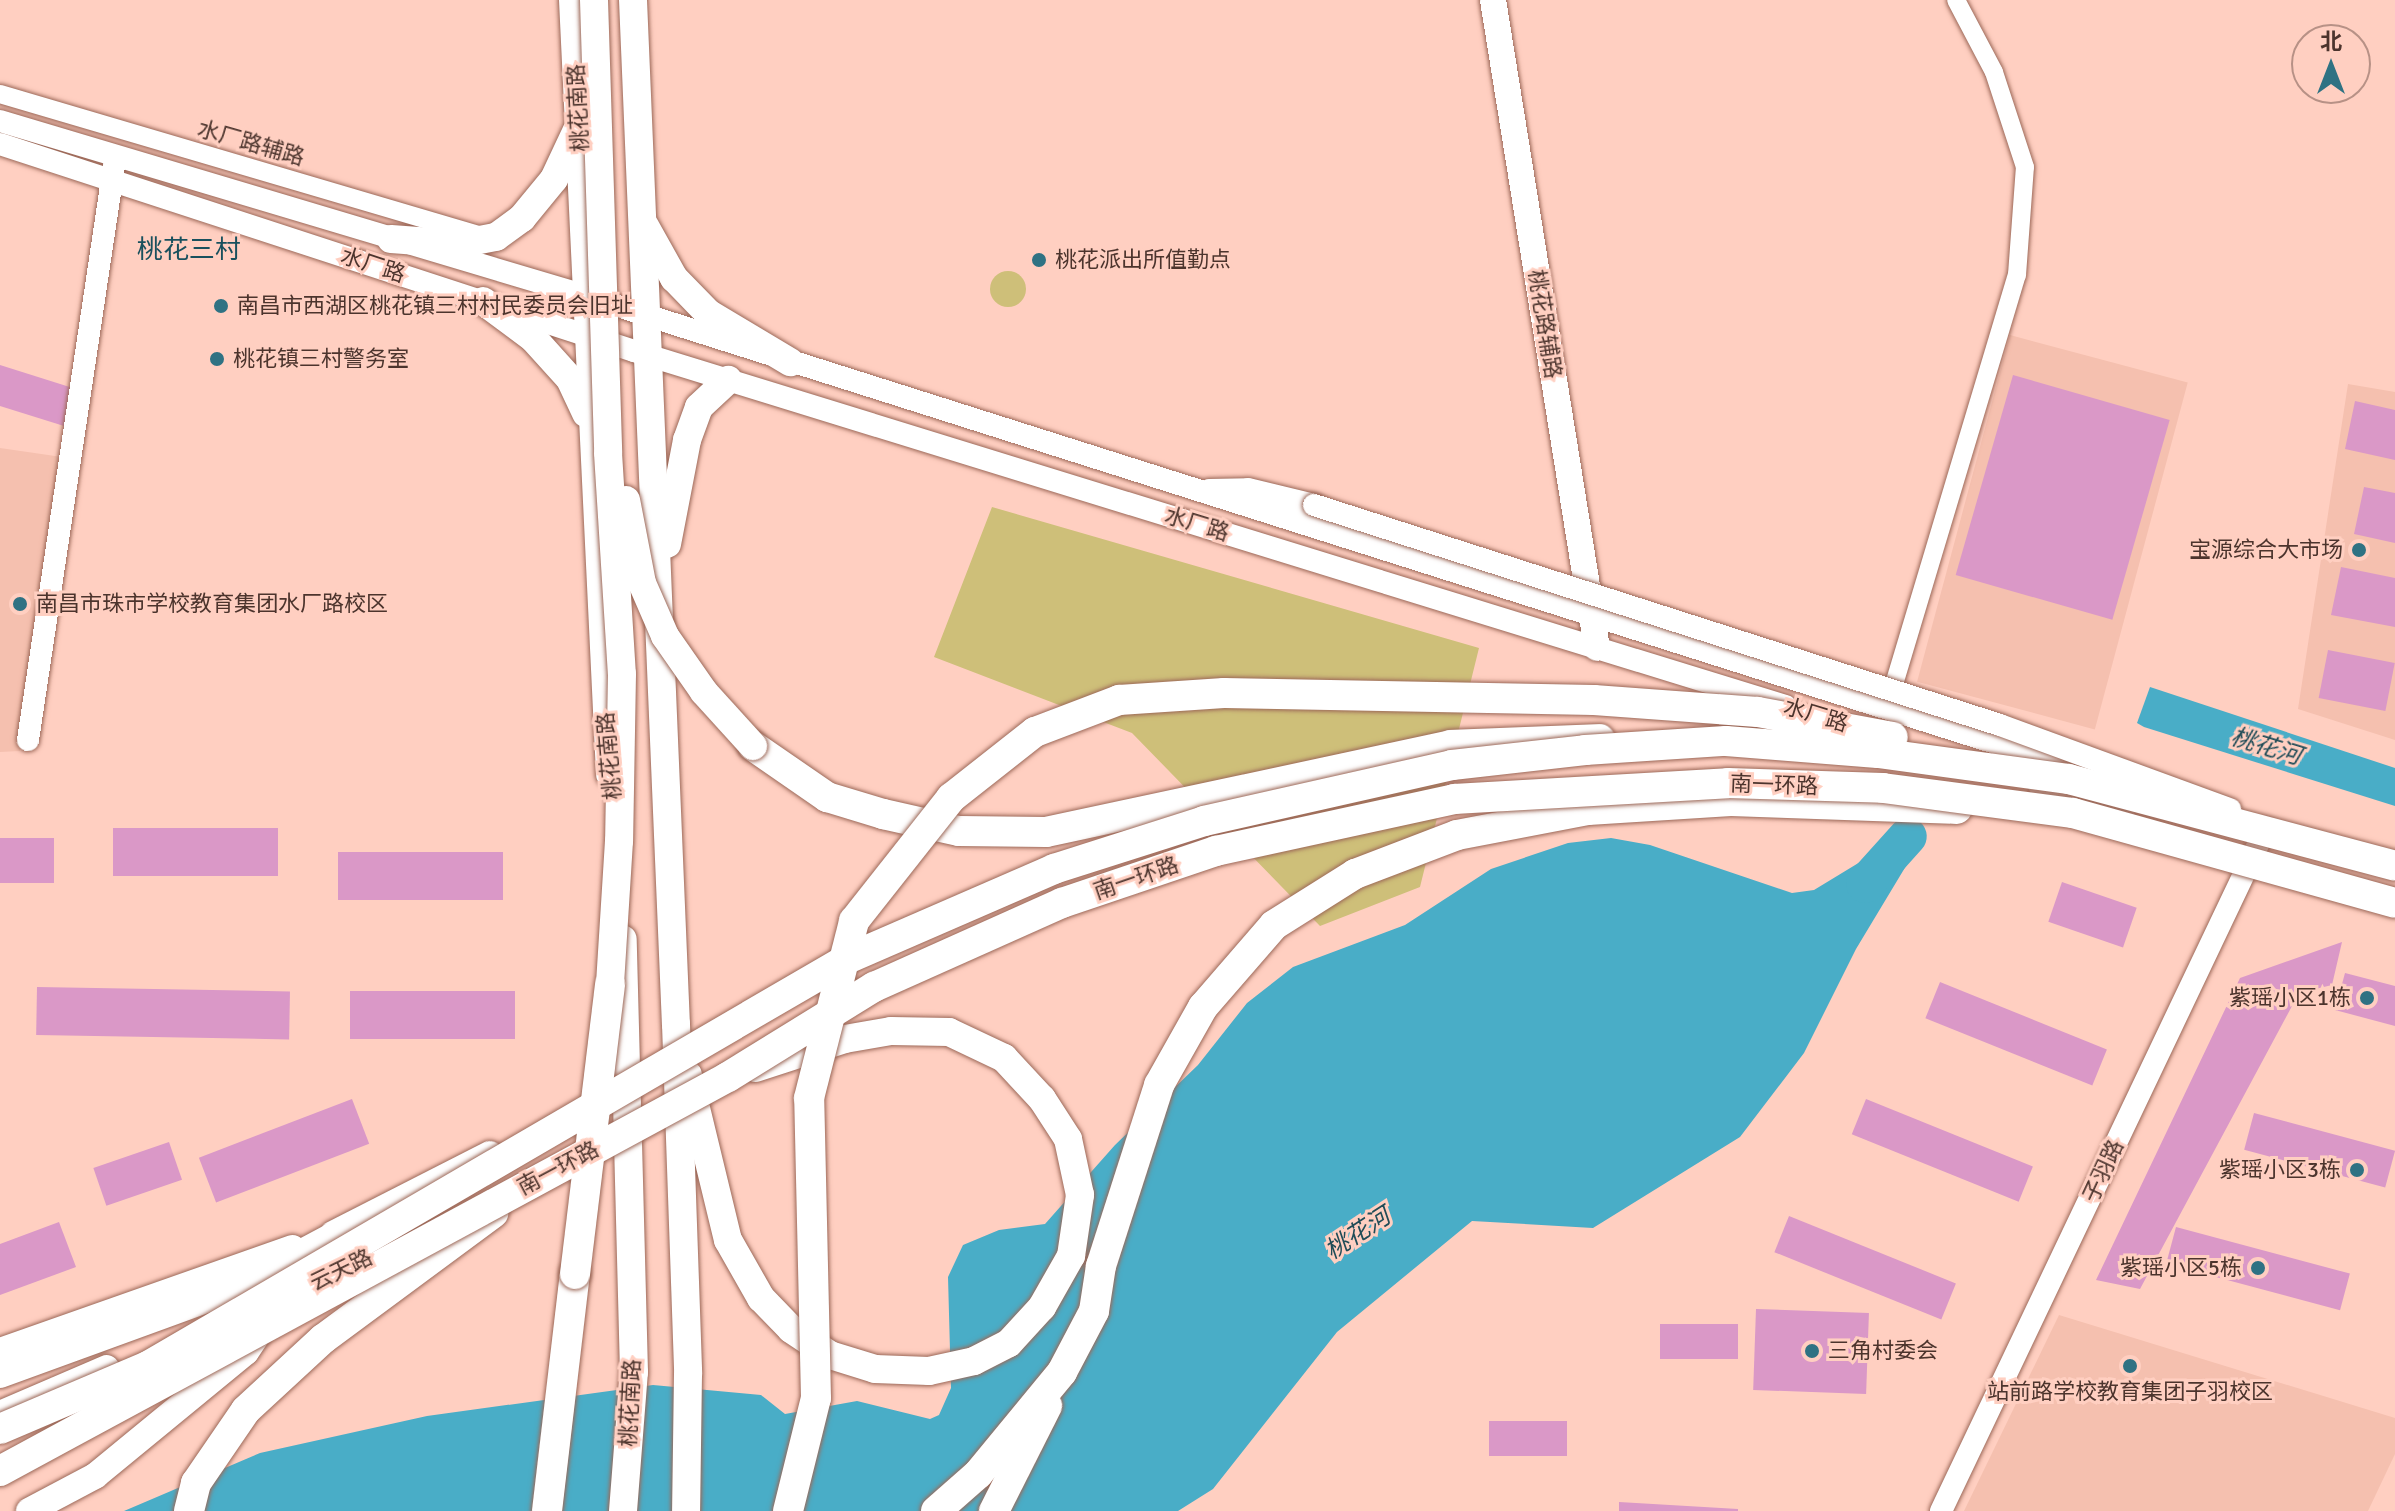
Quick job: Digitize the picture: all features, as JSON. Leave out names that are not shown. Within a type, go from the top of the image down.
[{"type":"highway","points":[[788,1511],[816,1398],[809,1098],[854,921],[951,798],[1035,732],[1119,700],[1224,693],[1594,700],[1758,712],[1983,753],[2069,779]]},
{"type":"highway","points":[[753,746],[827,797],[883,814],[959,831],[1046,832],[1451,745],[1556,738],[1726,741]]},
{"type":"highway","name":"南一环路","points":[[0,1429],[148,1366],[847,959],[1054,869],[1204,821],[1452,765],[1585,750],[1726,741],[1878,753],[2069,779],[2340,849],[2395,869]]},
{"type":"highway","name":"南一环路","points":[[0,1471],[728,1077],[874,987],[1062,903],[1216,851],[1454,799],[1728,783],[1883,788],[2073,813],[2395,903]]},
{"type":"highway","points":[[994,1511],[1019,1471],[1062,1372],[1094,1311],[1101,1266],[1159,1085],[1203,1007],[1274,925],[1355,874],[1457,835],[1588,810],[1731,801],[2073,813]]},
{"type":"highway","points":[[547,1511],[610,984]]},
{"type":"highway","points":[[189,1511],[196,1483],[246,1410],[323,1339],[538,1179]]},
{"type":"highway","points":[[0,1373],[250,1282],[353,1227]]},
{"type":"highway","points":[[936,1511],[978,1474],[1062,1372]]},
{"type":"main road","name":"桃花南路","points":[[573,0],[591,425],[629,1092],[634,1372],[623,1511]]},
{"type":"main road","points":[[594,0],[608,453],[622,674],[619,841],[610,984]]},
{"type":"main road","points":[[605,0],[617,456],[642,583],[665,636],[704,692],[753,746]]},
{"type":"main road","points":[[633,0],[676,1024],[688,1374],[686,1511]]},
{"type":"main road","name":"桃花路辅路","points":[[1493,0],[1597,648]]},
{"type":"main road","points":[[391,239],[459,244],[489,238],[522,218],[554,179],[579,128]]},
{"type":"main road","points":[[641,219],[674,278],[708,313],[790,362]]},
{"type":"main road","points":[[483,301],[533,338],[570,379],[591,425]]},
{"type":"main road","points":[[657,592],[687,440],[699,407],[728,380]]},
{"type":"main road","points":[[676,1024],[728,1240],[761,1298],[791,1329],[830,1355],[875,1369],[929,1371],[974,1361],[1009,1343],[1042,1307],[1071,1256],[1080,1195],[1068,1139],[1042,1099],[1004,1058],[949,1032],[891,1031],[845,1039],[728,1077]]},
{"type":"main road","name":"云天路","points":[[0,1351],[353,1227],[441,1176],[676,1072]]},
{"type":"main road","name":"云天路","points":[[0,1414],[284,1299],[677,1113]]},
{"type":"main road","points":[[29,1511],[95,1476],[246,1352],[284,1299]]},
{"type":"street","points":[[1892,691],[2017,275],[2025,167],[1994,72],[1956,0]]},
{"type":"street","name":"水厂路辅路","points":[[0,94],[489,238]]},
{"type":"street","name":"水厂路","points":[[0,121],[113,174],[588,336],[1597,648],[2395,903]]},
{"type":"street","name":"水厂路","points":[[0,144],[113,174],[391,239],[586,296],[1188,490],[2395,869]]},
{"type":"street","points":[[0,155],[113,174],[28,740]]},
{"type":"street","points":[[1188,490],[1248,489],[1314,505],[1892,691],[2340,849]]},
{"type":"street","name":"子羽路","points":[[1941,1511],[2265,830]]},
{"type":"shaded area","points":[[1008,271],[1021,276],[1026,289],[1021,302],[1008,307],[995,302],[990,289],[995,276]]},
{"type":"shaded area","points":[[2010,335],[2188,383],[2095,729],[1917,682]]},
{"type":"shaded area","name":"宝源综合大市场","points":[[2348,384],[2395,392],[2395,740],[2298,709]]},
{"type":"shaded area","name":"南昌市珠市学校教育集团水厂路校区","points":[[0,448],[62,457],[20,751],[0,752]]},
{"type":"shaded area","points":[[992,507],[1479,648],[1420,887],[1320,926],[1132,733],[934,657]]},
{"type":"shaded area","name":"站前路学校教育集团子羽校区","points":[[2059,1315],[2395,1418],[2395,1454],[2368,1511],[1964,1511]]},
{"type":"water","points":[[2150,687],[2395,768],[2395,806],[2144,727],[2137,723]]},
{"type":"water","points":[[1611,838],[1650,845],[1792,893],[1814,890],[1893,842],[1912,856],[1856,949],[1804,1053],[1740,1137],[1593,1228],[1472,1221],[1337,1332],[1213,1489],[1178,1511],[124,1511],[260,1453],[427,1416],[653,1385],[761,1395],[785,1414],[857,1401],[930,1419],[939,1415],[951,1388],[948,1277],[963,1245],[999,1230],[1045,1224],[1115,1145],[1198,1065],[1247,1003],[1293,967],[1405,925],[1491,869],[1568,843]]},
{"type":"building","points":[[0,365],[76,389],[64,426],[0,406]]},
{"type":"building","points":[[2013,375],[2170,420],[2112,620],[1956,575]]},
{"type":"building","points":[[2355,401],[2395,410],[2395,460],[2345,449]]},
{"type":"building","points":[[2364,487],[2395,493],[2395,543],[2354,534]]},
{"type":"building","points":[[2341,567],[2395,578],[2395,627],[2331,615]]},
{"type":"building","points":[[2328,650],[2395,663],[2385,711],[2319,698]]},
{"type":"building","points":[[113,828],[278,828],[278,876],[113,876]]},
{"type":"building","points":[[0,838],[54,838],[54,883],[0,883]]},
{"type":"building","points":[[338,852],[503,852],[503,900],[338,900]]},
{"type":"building","points":[[2062,882],[2137,908],[2123,947],[2048,922]]},
{"type":"building","points":[[2342,942],[2332,985],[2299,993],[2140,1289],[2096,1280],[2240,978]]},
{"type":"building","name":"紫瑶小区1栋","points":[[2345,973],[2395,986],[2395,1026],[2335,1010]]},
{"type":"building","points":[[1940,982],[2107,1049],[2092,1086],[1925,1018]]},
{"type":"building","points":[[37,987],[290,991],[289,1039],[36,1035]]},
{"type":"building","points":[[350,991],[515,991],[515,1039],[350,1039]]},
{"type":"building","points":[[352,1099],[369,1144],[216,1203],[199,1158]]},
{"type":"building","points":[[1866,1099],[2033,1166],[2019,1202],[1852,1134]]},
{"type":"building","name":"紫瑶小区3栋","points":[[2254,1113],[2395,1151],[2385,1187],[2244,1150]]},
{"type":"building","points":[[169,1142],[182,1180],[106,1206],[93,1168]]},
{"type":"building","points":[[1789,1216],[1956,1283],[1941,1320],[1774,1252]]},
{"type":"building","points":[[59,1222],[76,1267],[0,1295],[0,1244]]},
{"type":"building","name":"紫瑶小区5栋","points":[[2176,1227],[2350,1274],[2340,1310],[2166,1264]]},
{"type":"building","points":[[1756,1309],[1869,1313],[1866,1394],[1753,1390]]},
{"type":"building","points":[[1660,1324],[1738,1324],[1738,1359],[1660,1359]]},
{"type":"building","points":[[1489,1421],[1567,1421],[1567,1456],[1489,1456]]},
{"type":"building","points":[[1619,1502],[1738,1509],[1738,1511],[1619,1511]]},
{"type":"waterway","name":"桃花河","points":[[1865,884],[1908,836]]},
{"type":"place","name":"桃花派出所值勤点","points":[[1039,260]]},
{"type":"place","name":"南昌市西湖区桃花镇三村村民委员会旧址","points":[[221,306]]},
{"type":"place","name":"桃花镇三村警务室","points":[[217,359]]},
{"type":"place","name":"宝源综合大市场","points":[[2359,550]]},
{"type":"place","name":"南昌市珠市学校教育集团水厂路校区","points":[[20,604]]},
{"type":"place","name":"紫瑶小区1栋","points":[[2367,998]]},
{"type":"place","name":"紫瑶小区3栋","points":[[2357,1170]]},
{"type":"place","name":"紫瑶小区5栋","points":[[2258,1268]]},
{"type":"place","name":"三角村委会","points":[[1812,1351]]},
{"type":"place","name":"站前路学校教育集团子羽校区","points":[[2130,1366]]},
{"type":"district","name":"桃花三村","points":[[189,251]]}]
